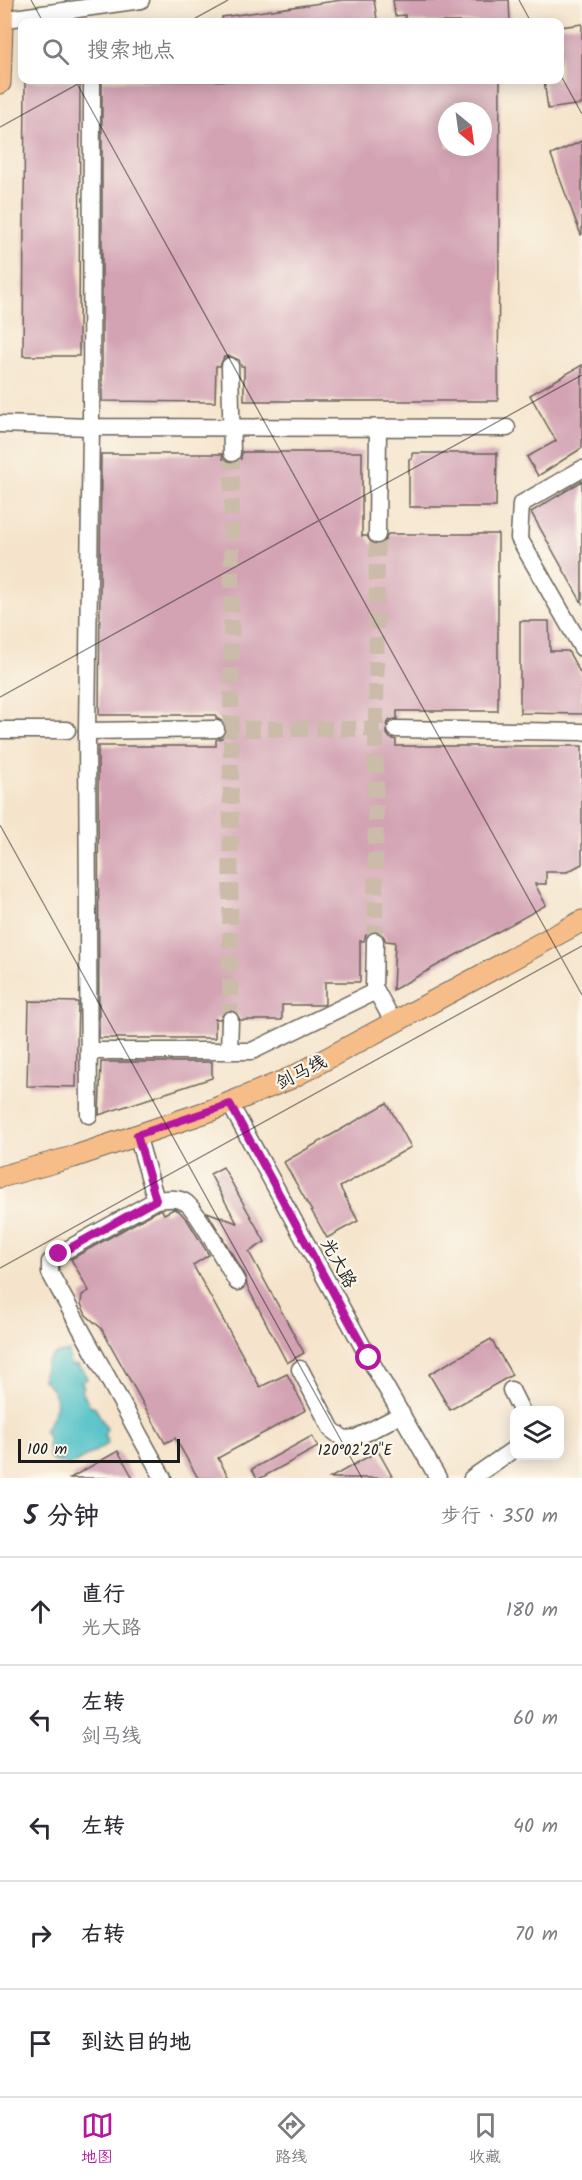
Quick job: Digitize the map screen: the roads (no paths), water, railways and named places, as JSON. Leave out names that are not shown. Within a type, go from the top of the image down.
[{"type":"main road","points":[[0,83],[2,13]]},
{"type":"main road","name":"剑马线","points":[[0,1177],[73,1156],[230,1104],[291,1078],[582,921]]},
{"type":"street","points":[[2,13],[141,0]]},
{"type":"street","points":[[89,1115],[87,732],[92,84]]},
{"type":"street","points":[[230,366],[232,453]]},
{"type":"street","points":[[0,424],[91,427],[507,428]]},
{"type":"street","points":[[377,535],[378,428]]},
{"type":"street","points":[[582,469],[521,504],[519,538],[582,648]]},
{"type":"street","points":[[87,732],[216,729]]},
{"type":"street","points":[[396,729],[582,732]]},
{"type":"street","points":[[0,730],[67,730]]},
{"type":"street","points":[[375,941],[374,987],[394,1023]]},
{"type":"street","points":[[88,1051],[252,1051],[376,991]]},
{"type":"street","points":[[229,1051],[230,1020]]},
{"type":"street","name":"光大路","points":[[230,1104],[438,1478]]},
{"type":"street","points":[[137,1135],[156,1200]]},
{"type":"street","points":[[164,1478],[50,1273],[50,1262],[59,1254],[156,1200],[171,1198],[186,1202],[212,1238],[237,1282]]},
{"type":"street","points":[[300,1369],[332,1430],[344,1439],[356,1438],[402,1414]]},
{"type":"street","points":[[511,1390],[519,1406]]},
{"type":"street","points":[[471,1478],[510,1452]]},
{"type":"water","points":[[69,1352],[70,1365],[79,1366],[87,1379],[81,1382],[84,1387],[81,1390],[91,1407],[94,1406],[107,1429],[104,1434],[108,1444],[70,1466],[62,1462],[54,1462],[49,1457],[48,1437],[44,1431],[52,1418],[56,1404],[53,1392],[43,1380],[49,1359],[57,1353]]},
{"type":"tunnel","points":[[230,1020],[232,453]]},
{"type":"tunnel","points":[[375,941],[377,535]]},
{"type":"tunnel","points":[[220,729],[386,729]]}]
